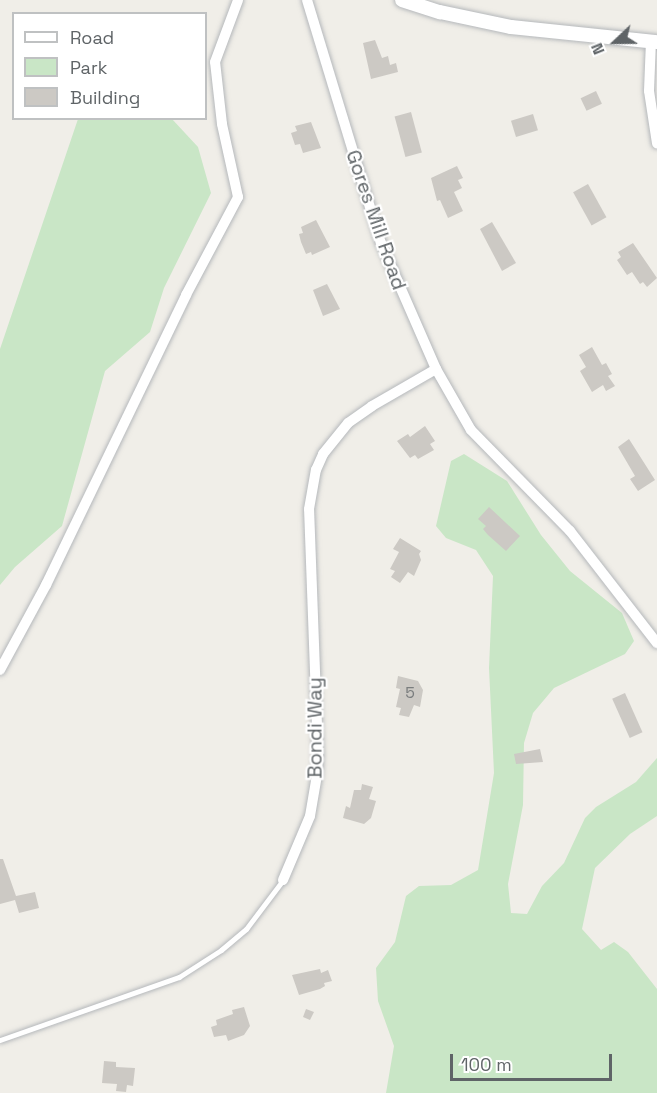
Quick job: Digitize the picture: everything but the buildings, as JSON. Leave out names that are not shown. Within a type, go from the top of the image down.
[{"type":"street","points":[[0,670],[46,585],[186,295],[238,197],[222,124],[215,62],[238,0]]},
{"type":"street","name":"Gores Mill Road","points":[[307,0],[365,195],[399,288],[436,369],[471,430],[570,531],[657,643]]},
{"type":"street","points":[[402,0],[451,15],[511,27],[654,42],[649,91],[657,143]]},
{"type":"street","name":"Bondi Way","points":[[283,880],[310,816],[317,775],[309,509],[316,470],[323,454],[348,423],[372,406],[436,369]]},
{"type":"lane","name":"Bondi Way","points":[[0,1040],[179,977],[221,950],[246,929],[283,880]]},
{"type":"green space","points":[[78,120],[173,120],[198,147],[211,193],[164,288],[150,332],[105,371],[62,526],[15,567],[0,585],[0,349]]},
{"type":"green space","points":[[464,454],[507,481],[541,535],[570,571],[622,613],[634,641],[625,654],[554,688],[533,713],[524,743],[523,805],[508,884],[511,913],[527,914],[542,886],[564,863],[585,818],[596,807],[636,782],[657,758],[657,816],[630,834],[595,868],[582,929],[601,950],[614,942],[628,952],[657,989],[657,1093],[386,1093],[394,1046],[378,1001],[376,968],[395,942],[406,896],[419,886],[451,885],[478,870],[494,773],[489,668],[493,576],[476,550],[446,538],[436,526],[451,461]]}]
